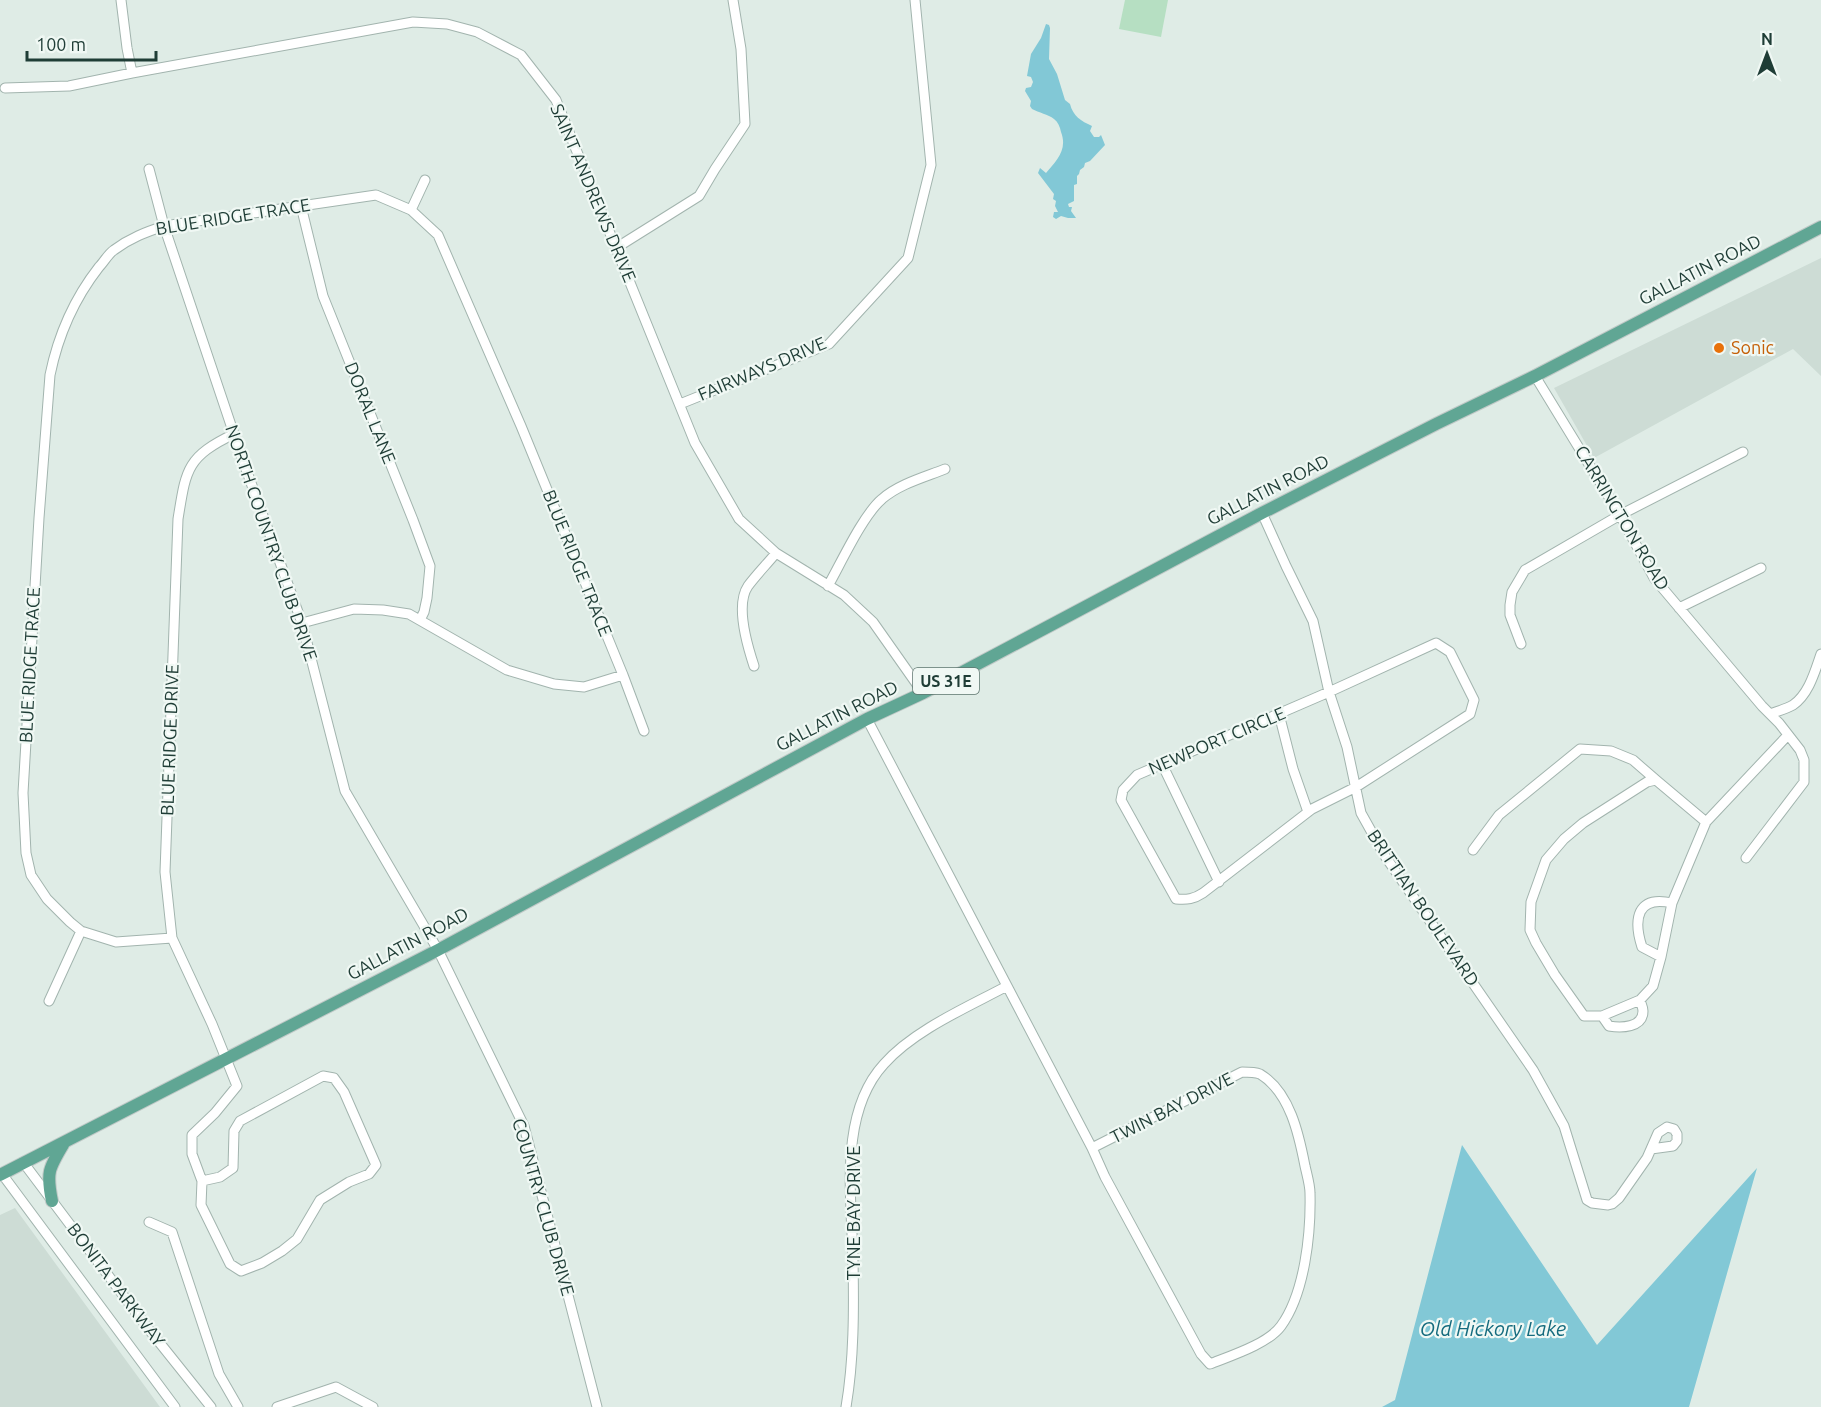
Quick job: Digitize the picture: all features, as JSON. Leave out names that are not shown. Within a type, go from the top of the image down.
[{"type":"main road","name":"GALLATIN ROAD","points":[[1,1174],[438,950],[867,719],[923,693],[1262,513],[1535,376],[1821,227]]},
{"type":"main road","points":[[52,1200],[48,1179],[50,1167],[65,1142]]},
{"type":"street","points":[[121,0],[132,73]]},
{"type":"street","points":[[616,248],[699,196],[745,124],[741,48],[733,0]]},
{"type":"street","name":"FAIRWAYS DRIVE","points":[[680,404],[829,344],[908,258],[931,165],[915,0]]},
{"type":"street","name":"SAINT ANDREWS DRIVE","points":[[5,88],[69,86],[413,22],[447,24],[477,32],[521,55],[556,100],[695,443],[739,519],[776,554],[844,595],[873,622],[923,693]]},
{"type":"street","name":"NORTH COUNTRY CLUB DRIVE","points":[[149,169],[164,226],[234,434],[302,623],[345,791],[438,950]]},
{"type":"street","points":[[411,210],[425,180]]},
{"type":"street","name":"BLUE RIDGE TRACE","points":[[172,938],[116,942],[81,931],[70,922],[47,899],[32,875],[26,853],[23,793],[38,530],[50,375],[64,326],[78,298],[112,252],[137,235],[164,226],[376,195],[411,210],[438,235],[521,426],[644,731]]},
{"type":"street","name":"DORAL LANE","points":[[301,206],[323,296],[430,566],[427,598],[420,620]]},
{"type":"street","name":"CARRINGTON ROAD","points":[[1535,376],[1620,515],[1654,578],[1800,750],[1804,760],[1804,782],[1746,858]]},
{"type":"street","name":"BLUE RIDGE DRIVE","points":[[202,1181],[192,1154],[192,1135],[215,1113],[237,1086],[227,1058],[172,938],[165,872],[178,519],[183,485],[192,462],[212,444],[234,434]]},
{"type":"street","points":[[1521,644],[1510,615],[1510,605],[1512,592],[1525,570],[1620,515],[1743,452]]},
{"type":"street","points":[[828,586],[868,516],[882,499],[900,487],[945,469]]},
{"type":"street","name":"BRITTIAN BOULEVARD","points":[[1262,513],[1313,621],[1329,692],[1347,747],[1361,813],[1385,856],[1533,1070],[1564,1126],[1587,1200],[1592,1203],[1612,1204],[1619,1198],[1651,1149]]},
{"type":"street","points":[[754,666],[746,640],[742,610],[747,588],[776,554]]},
{"type":"street","points":[[1679,608],[1761,568]]},
{"type":"street","points":[[302,623],[354,609],[409,614],[507,670],[554,684],[584,687],[623,675]]},
{"type":"street","name":"NEWPORT CIRCLE","points":[[1436,643],[1450,652],[1474,700],[1470,714],[1356,787],[1308,812],[1219,882],[1195,898],[1176,899],[1121,800],[1123,790],[1137,775],[1279,714],[1436,643]]},
{"type":"street","points":[[1770,714],[1794,704],[1803,695],[1821,654]]},
{"type":"street","points":[[1279,714],[1293,769],[1308,812]]},
{"type":"street","points":[[867,719],[1092,1148]]},
{"type":"street","points":[[1656,780],[1647,782],[1583,823],[1564,839],[1546,860],[1531,902],[1530,930],[1555,975],[1584,1016],[1602,1016],[1640,1000],[1653,986],[1672,903],[1706,822],[1788,735]]},
{"type":"street","points":[[1473,850],[1499,815],[1580,749],[1611,751],[1633,760],[1706,822]]},
{"type":"street","points":[[1162,764],[1219,882]]},
{"type":"street","points":[[1661,957],[1642,946],[1638,933],[1638,916],[1643,908],[1652,902],[1672,903]]},
{"type":"street","points":[[49,1001],[81,931]]},
{"type":"street","name":"COUNTRY CLUB DRIVE","points":[[438,950],[524,1126],[597,1407]]},
{"type":"street","name":"TYNE BAY DRIVE","points":[[846,1407],[851,1377],[854,1262],[851,1162],[856,1116],[868,1086],[884,1063],[917,1036],[1007,986]]},
{"type":"street","points":[[1602,1016],[1609,1026],[1622,1029],[1634,1024],[1641,1019],[1643,1011],[1640,1000]]},
{"type":"street","name":"TWIN BAY DRIVE","points":[[1242,1072],[1258,1073],[1273,1084],[1284,1100],[1299,1137],[1311,1192],[1304,1272],[1296,1298],[1280,1327],[1254,1347],[1210,1364],[1201,1354],[1105,1177],[1092,1148],[1242,1072]]},
{"type":"street","points":[[323,1076],[334,1078],[344,1092],[376,1165],[369,1174],[349,1182],[320,1200],[297,1239],[282,1251],[262,1263],[241,1271],[230,1263],[201,1205],[202,1181],[220,1177],[232,1168],[234,1131],[240,1121],[323,1076]]},
{"type":"street","name":"BONITA PARKWAY","points":[[23,1162],[147,1327],[211,1407]]},
{"type":"street","name":"BONITA PARKWAY","points":[[1,1174],[175,1407]]},
{"type":"street","points":[[149,1222],[172,1232],[219,1374],[238,1407]]},
{"type":"street","points":[[277,1407],[336,1387],[373,1407]]},
{"type":"shaded area","points":[[1821,258],[1821,376],[1793,349],[1594,458],[1554,388]]},
{"type":"shaded area","points":[[15,1208],[160,1407],[0,1407],[0,1215]]},
{"type":"green space","points":[[1125,0],[1168,0],[1161,37],[1119,29]]},
{"type":"water","points":[[1046,24],[1050,28],[1049,59],[1057,74],[1065,100],[1078,118],[1092,126],[1090,131],[1094,137],[1101,135],[1105,145],[1090,161],[1085,163],[1077,176],[1077,184],[1074,185],[1074,201],[1068,204],[1072,207],[1071,211],[1076,218],[1061,216],[1056,219],[1053,217],[1054,212],[1058,212],[1055,206],[1056,201],[1053,199],[1054,194],[1038,173],[1040,168],[1046,173],[1057,160],[1062,150],[1063,138],[1055,120],[1032,109],[1031,101],[1025,91],[1026,88],[1031,87],[1033,82],[1031,77],[1027,76],[1031,54]]},
{"type":"water","name":"Old Hickory Lake","points":[[1462,1145],[1597,1345],[1757,1168],[1689,1407],[1382,1407],[1395,1400]]},
{"type":"place","name":"Sonic","points":[[1719,348]]}]
